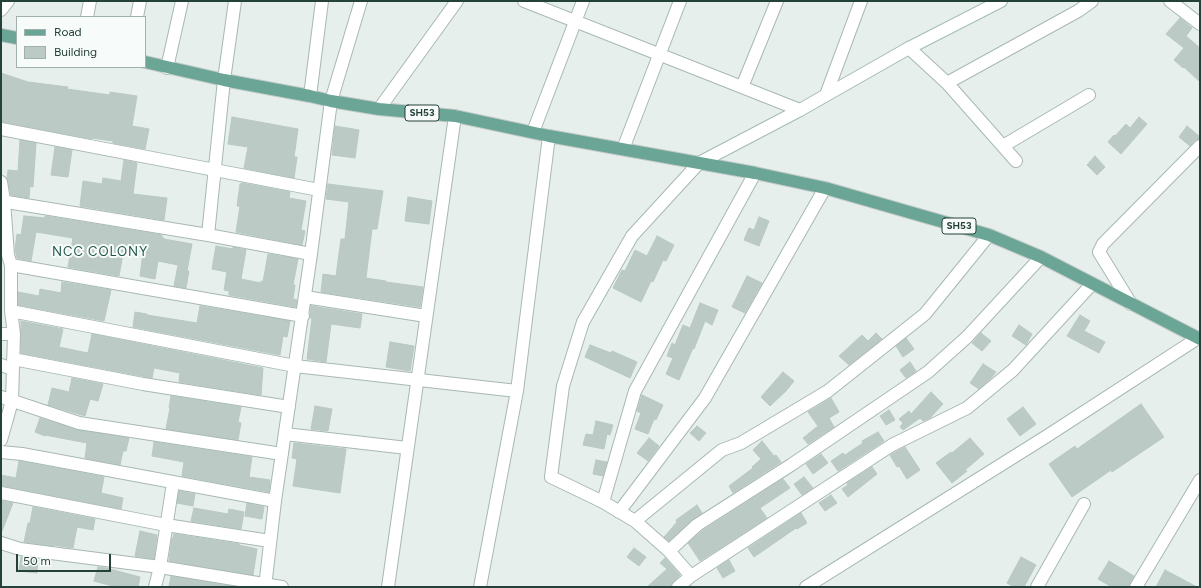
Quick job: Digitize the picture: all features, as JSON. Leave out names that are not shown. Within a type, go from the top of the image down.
[{"type":"main road","points":[[1,35],[16,38]]},
{"type":"main road","name":"SH53","points":[[146,62],[224,80],[331,101],[379,109],[455,116],[549,136],[755,173],[826,188],[989,235],[1041,257],[1199,339]]},
{"type":"street","points":[[1,10],[8,1]]},
{"type":"street","points":[[88,16],[90,1]]},
{"type":"street","points":[[137,16],[140,1]]},
{"type":"street","points":[[167,68],[182,1]]},
{"type":"street","points":[[208,235],[224,80],[235,1]]},
{"type":"street","points":[[310,96],[322,1]]},
{"type":"street","points":[[265,586],[275,501],[312,254],[331,101],[361,1]]},
{"type":"street","points":[[379,109],[457,1]]},
{"type":"street","points":[[524,1],[800,110]]},
{"type":"street","points":[[533,132],[583,1]]},
{"type":"street","points":[[623,149],[680,1]]},
{"type":"street","points":[[742,88],[778,1]]},
{"type":"street","points":[[826,95],[861,1]]},
{"type":"street","points":[[691,576],[670,551],[635,521],[603,502],[551,477],[563,386],[583,322],[632,236],[699,163],[800,110],[909,48],[1001,1]]},
{"type":"street","points":[[947,84],[1078,11],[1092,1]]},
{"type":"street","points":[[1170,1],[1200,24]]},
{"type":"street","points":[[909,48],[947,84],[1016,161]]},
{"type":"street","points":[[1003,146],[1089,95]]},
{"type":"street","points":[[388,587],[455,116]]},
{"type":"street","points":[[1,129],[319,190]]},
{"type":"street","points":[[480,587],[517,391],[549,136]]},
{"type":"street","points":[[1131,304],[1099,252],[1104,244],[1200,146]]},
{"type":"street","points":[[603,502],[636,391],[755,173]]},
{"type":"street","points":[[1,182],[14,334],[13,364],[6,399],[1,440]]},
{"type":"street","points":[[619,512],[705,398],[826,188]]},
{"type":"street","points":[[2,201],[208,235],[312,254]]},
{"type":"street","points":[[635,521],[722,450],[741,443],[828,391],[925,314],[989,235]]},
{"type":"street","points":[[7,257],[303,316]]},
{"type":"street","points":[[670,551],[697,525],[791,465],[928,372],[967,337],[1041,257]]},
{"type":"street","points":[[678,587],[691,576],[892,445],[967,408],[1013,370],[1092,284]]},
{"type":"street","points":[[305,297],[426,316]]},
{"type":"street","points":[[11,311],[295,366],[517,391]]},
{"type":"street","points":[[1,334],[14,334]]},
{"type":"street","points":[[806,587],[1199,339]]},
{"type":"street","points":[[1,366],[13,364],[289,407]]},
{"type":"street","points":[[6,399],[79,423],[282,454]]},
{"type":"street","points":[[286,434],[407,448]]},
{"type":"street","points":[[1,452],[22,454],[275,501]]},
{"type":"street","points":[[1136,587],[1200,480]]},
{"type":"street","points":[[155,587],[160,567],[173,483]]},
{"type":"street","points":[[1,493],[166,525],[270,541]]},
{"type":"street","points":[[1036,587],[1084,504]]},
{"type":"street","points":[[1,543],[20,549],[160,567],[265,586],[282,587]]},
{"type":"building","points":[[1180,18],[1192,28],[1186,36],[1200,48],[1200,82],[1174,60],[1184,48],[1166,34]]},
{"type":"building","points":[[1,73],[28,82],[68,87],[67,89],[110,95],[110,92],[137,96],[132,126],[149,129],[145,149],[113,143],[113,141],[92,139],[1,122]]},
{"type":"building","points":[[232,117],[298,129],[294,157],[297,157],[294,178],[244,168],[248,147],[228,144]]},
{"type":"building","points":[[1139,117],[1147,124],[1121,154],[1108,142],[1126,124],[1130,128]]},
{"type":"building","points":[[335,126],[359,130],[355,158],[332,155]]},
{"type":"building","points":[[1187,126],[1200,137],[1200,139],[1195,140],[1190,146],[1179,137]]},
{"type":"building","points":[[20,140],[36,143],[33,187],[30,186],[29,198],[11,195],[7,178],[8,170],[18,171]]},
{"type":"building","points":[[55,147],[72,150],[68,177],[51,175]]},
{"type":"building","points":[[1095,156],[1105,167],[1097,175],[1087,165]]},
{"type":"building","points":[[124,160],[137,163],[133,194],[167,198],[164,220],[80,206],[83,181],[102,184],[103,178],[121,181]]},
{"type":"building","points":[[242,183],[290,192],[289,198],[306,201],[301,230],[305,231],[302,245],[236,232],[240,206],[237,206],[240,184]]},
{"type":"building","points":[[328,184],[383,191],[377,229],[372,229],[366,278],[423,287],[420,307],[321,292],[323,274],[336,276],[341,239],[345,239],[349,202],[326,199]]},
{"type":"building","points":[[408,197],[432,201],[429,224],[405,221]]},
{"type":"building","points":[[24,216],[45,218],[45,216],[162,235],[162,238],[164,239],[192,244],[187,271],[189,271],[186,288],[174,286],[178,265],[158,261],[155,279],[140,276],[143,252],[124,248],[119,276],[68,267],[73,238],[36,232],[31,261],[17,258],[15,249],[17,234],[21,235]]},
{"type":"building","points":[[759,217],[769,221],[759,246],[744,240],[749,228],[754,230]]},
{"type":"building","points":[[657,236],[674,245],[666,261],[663,260],[653,282],[651,281],[641,302],[613,288],[622,270],[625,271],[635,250],[647,256]]},
{"type":"building","points":[[216,246],[233,249],[233,247],[246,250],[241,279],[261,283],[261,281],[263,282],[268,254],[298,259],[293,285],[295,285],[293,299],[297,300],[296,307],[229,295],[229,291],[224,290],[227,272],[212,269]]},
{"type":"building","points":[[747,276],[762,283],[745,313],[732,307]]},
{"type":"building","points":[[62,282],[111,290],[104,321],[18,305],[18,292],[39,296],[40,289],[61,293]]},
{"type":"building","points":[[700,303],[718,310],[712,325],[705,321],[694,349],[693,348],[679,380],[666,374],[673,358],[667,356],[672,343],[675,345],[683,325],[690,328]]},
{"type":"building","points":[[200,306],[290,321],[287,337],[283,336],[280,355],[133,327],[135,312],[197,323]]},
{"type":"building","points":[[311,306],[362,314],[360,328],[331,324],[326,362],[307,359],[312,318],[310,318]]},
{"type":"building","points":[[1080,315],[1090,321],[1084,331],[1105,342],[1099,353],[1067,336]]},
{"type":"building","points":[[21,321],[63,329],[59,347],[88,353],[92,334],[263,368],[261,395],[179,382],[180,373],[154,368],[152,378],[21,353]]},
{"type":"building","points":[[1019,325],[1032,334],[1026,345],[1012,336]]},
{"type":"building","points":[[876,333],[882,339],[849,365],[839,356],[862,335],[868,341]]},
{"type":"building","points":[[981,333],[991,341],[982,351],[972,343]]},
{"type":"building","points":[[906,338],[914,349],[903,357],[896,346]]},
{"type":"building","points":[[390,342],[414,346],[410,371],[386,367]]},
{"type":"building","points":[[590,345],[611,353],[612,351],[637,362],[630,378],[585,357]]},
{"type":"building","points":[[910,362],[916,371],[906,378],[900,370]]},
{"type":"building","points":[[983,364],[996,372],[979,389],[970,383]]},
{"type":"building","points":[[783,372],[794,381],[770,406],[761,397]]},
{"type":"building","points":[[72,378],[103,384],[98,401],[90,399],[85,416],[48,405],[52,388],[69,392]]},
{"type":"building","points":[[931,392],[943,404],[930,418],[923,421],[920,418],[903,430],[900,427],[903,423],[899,419],[909,411],[911,414]]},
{"type":"building","points":[[642,395],[663,405],[656,420],[654,419],[648,434],[635,429],[641,413],[637,411]]},
{"type":"building","points":[[171,396],[241,407],[238,422],[241,423],[238,440],[166,429]]},
{"type":"building","points":[[831,398],[839,412],[829,418],[834,427],[808,444],[803,438],[818,426],[808,412]]},
{"type":"building","points":[[1141,404],[1164,437],[1112,472],[1111,470],[1072,497],[1049,464],[1075,446],[1077,449]]},
{"type":"building","points":[[315,406],[332,409],[328,431],[311,429]]},
{"type":"building","points":[[1023,407],[1036,424],[1020,436],[1007,419]]},
{"type":"building","points":[[889,410],[895,420],[886,425],[880,416]]},
{"type":"building","points":[[40,418],[78,430],[129,438],[126,451],[123,451],[120,465],[85,458],[87,443],[45,436],[35,432]]},
{"type":"building","points":[[596,421],[613,425],[610,435],[607,434],[604,449],[583,445],[586,434],[593,435]]},
{"type":"building","points":[[697,426],[706,433],[699,441],[690,433]]},
{"type":"building","points":[[878,432],[884,441],[838,471],[831,461],[843,453],[845,455],[863,443],[862,441]]},
{"type":"building","points":[[649,438],[659,446],[648,461],[637,453]]},
{"type":"building","points":[[970,438],[984,454],[952,483],[936,463],[951,452],[952,453]]},
{"type":"building","points":[[762,441],[781,462],[733,493],[729,486],[753,468],[752,467],[761,459],[753,450]]},
{"type":"building","points":[[154,442],[252,457],[249,477],[270,480],[269,492],[182,476],[184,462],[152,456]]},
{"type":"building","points":[[294,443],[346,449],[340,493],[293,486],[297,459],[292,458]]},
{"type":"building","points":[[905,447],[920,470],[907,479],[899,466],[897,467],[890,455]]},
{"type":"building","points":[[821,454],[828,463],[813,474],[806,464]]},
{"type":"building","points":[[596,460],[607,462],[603,476],[593,474]]},
{"type":"building","points":[[19,461],[104,477],[101,493],[123,498],[121,509],[1,486],[1,475],[16,478]]},
{"type":"building","points":[[872,467],[877,474],[848,497],[842,489],[848,485],[847,483]]},
{"type":"building","points":[[804,477],[813,488],[802,495],[794,484]]},
{"type":"building","points":[[783,479],[790,488],[760,508],[767,518],[700,561],[688,543],[702,531]]},
{"type":"building","points":[[179,491],[195,494],[193,506],[177,503]]},
{"type":"building","points":[[831,495],[837,503],[825,511],[819,503]]},
{"type":"building","points":[[1,501],[13,503],[2,531],[1,531]]},
{"type":"building","points":[[247,503],[264,507],[262,519],[245,516]]},
{"type":"building","points":[[697,505],[702,513],[669,541],[664,537],[677,522],[676,520]]},
{"type":"building","points":[[33,507],[95,519],[93,530],[77,527],[73,548],[24,542]]},
{"type":"building","points":[[194,508],[228,514],[229,509],[244,512],[241,529],[191,521]]},
{"type":"building","points":[[801,513],[807,523],[797,529],[796,528],[754,557],[748,548]]},
{"type":"building","points":[[140,531],[157,535],[154,559],[135,556]]},
{"type":"building","points":[[174,534],[239,544],[257,549],[253,575],[169,561],[172,538]]},
{"type":"building","points":[[634,548],[646,557],[639,566],[627,557]]},
{"type":"building","points":[[21,557],[38,559],[37,573],[19,571]]},
{"type":"building","points":[[1021,557],[1036,565],[1024,587],[1014,587],[1007,583]]},
{"type":"building","points":[[665,558],[680,575],[670,587],[647,587],[667,569],[660,563]]},
{"type":"building","points":[[729,560],[735,571],[723,578],[717,568]]},
{"type":"building","points":[[1109,561],[1134,576],[1129,587],[1112,587],[1098,579]]},
{"type":"building","points":[[98,567],[140,577],[138,587],[116,587],[94,581]]},
{"type":"building","points":[[1165,570],[1197,587],[1156,587]]},
{"type":"building","points":[[171,576],[236,587],[169,587]]},
{"type":"district","name":"NCC COLONY","points":[[100,252]]}]
